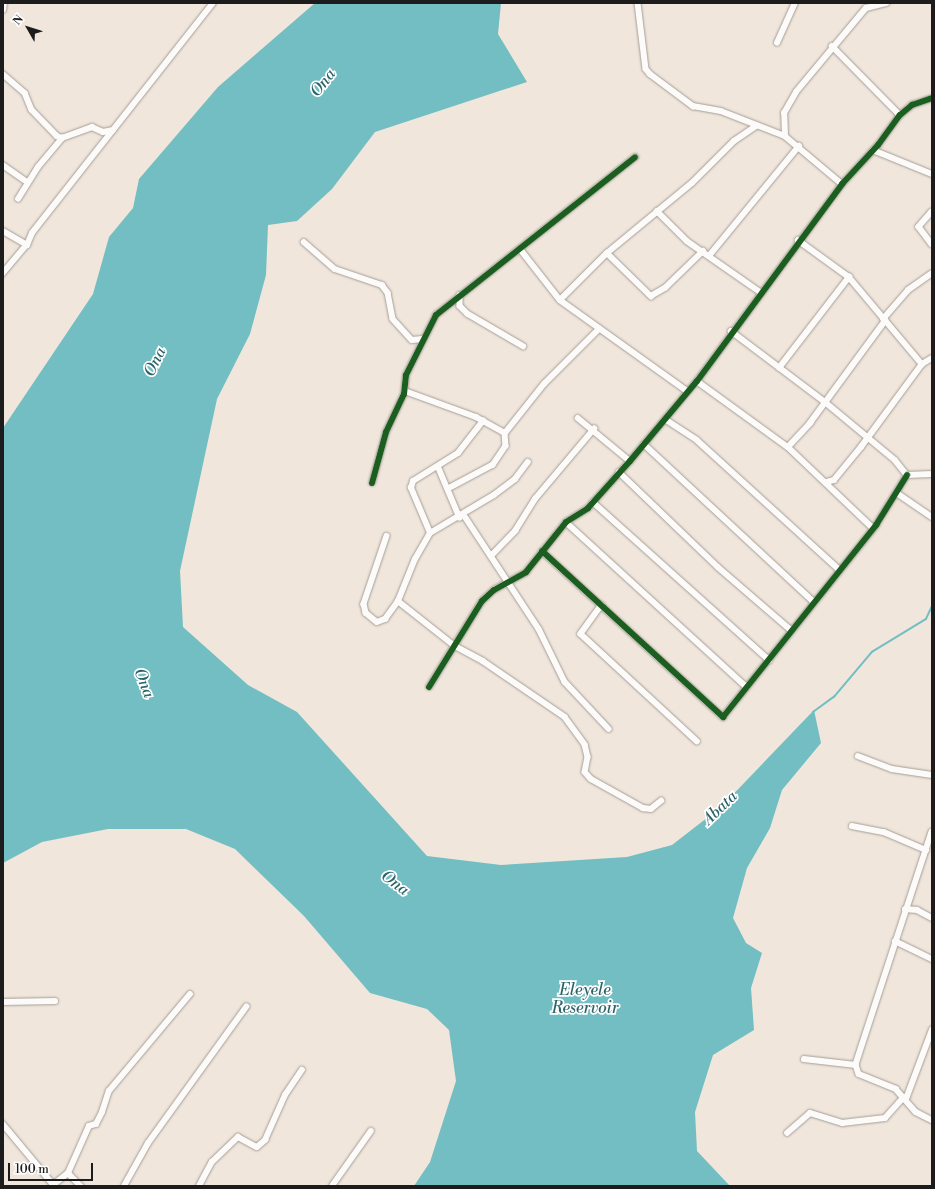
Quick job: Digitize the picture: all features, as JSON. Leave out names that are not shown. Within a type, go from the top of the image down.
[{"type":"street","points":[[3,10],[4,3]]},
{"type":"street","points":[[3,274],[27,245],[32,233],[212,3]]},
{"type":"street","points":[[638,3],[646,69],[650,74],[693,106],[721,111],[756,126],[785,136],[799,146],[842,184]]},
{"type":"street","points":[[778,43],[795,3]]},
{"type":"street","points":[[785,136],[783,123],[788,104],[832,46],[866,8],[886,3]]},
{"type":"street","points":[[832,46],[900,115]]},
{"type":"street","points":[[3,74],[25,93],[36,115],[62,138]]},
{"type":"street","points":[[429,687],[485,598],[526,572],[566,522],[593,502],[619,472],[630,462],[697,380],[798,240],[842,184],[873,150],[900,115],[912,105],[932,98]]},
{"type":"street","points":[[560,300],[607,253],[692,183],[734,141],[756,126]]},
{"type":"street","points":[[18,199],[27,182],[62,138],[83,128],[113,130]]},
{"type":"street","points":[[709,256],[799,146]]},
{"type":"street","points":[[873,150],[932,174]]},
{"type":"street","points":[[372,483],[386,432],[405,391],[406,375],[422,339],[436,316],[460,294],[521,250],[534,235],[635,157]]},
{"type":"street","points":[[3,165],[27,182]]},
{"type":"street","points":[[657,211],[709,256],[760,292]]},
{"type":"street","points":[[932,212],[919,227],[932,244]]},
{"type":"street","points":[[3,231],[27,245]]},
{"type":"street","points":[[798,240],[849,277],[922,364]]},
{"type":"street","points":[[304,242],[335,269],[382,285],[388,292],[393,319],[412,340],[422,339]]},
{"type":"street","points":[[521,250],[560,300],[687,391]]},
{"type":"street","points":[[607,253],[651,296],[665,288],[703,251]]},
{"type":"street","points":[[788,447],[810,423],[824,401],[908,290],[932,273]]},
{"type":"street","points":[[779,368],[849,277]]},
{"type":"street","points":[[460,294],[460,306],[468,314],[523,346]]},
{"type":"street","points":[[448,489],[493,465],[506,446],[505,434],[544,384],[599,329]]},
{"type":"street","points":[[731,331],[824,401],[868,437],[907,475],[932,474]]},
{"type":"street","points":[[827,482],[834,480],[922,364],[932,358]]},
{"type":"street","points":[[697,380],[788,447],[827,482],[873,528]]},
{"type":"street","points":[[405,391],[483,421],[505,434]]},
{"type":"street","points":[[578,418],[594,429],[630,462]]},
{"type":"street","points":[[665,419],[697,440],[840,570]]},
{"type":"street","points":[[430,533],[411,488],[413,481],[458,453],[483,421]]},
{"type":"street","points":[[491,556],[515,531],[535,499],[594,429]]},
{"type":"street","points":[[644,444],[812,601]]},
{"type":"street","points":[[386,536],[363,609],[375,621],[382,622],[398,601],[415,559],[430,533],[462,517],[515,479],[528,462]]},
{"type":"street","points":[[438,466],[462,517],[510,583],[547,643],[566,682],[609,729]]},
{"type":"street","points":[[619,472],[718,567],[791,630]]},
{"type":"street","points":[[542,551],[723,717],[769,660],[812,601],[840,570],[873,528],[897,493],[907,475]]},
{"type":"street","points":[[897,493],[932,517]]},
{"type":"street","points":[[593,502],[769,660]]},
{"type":"street","points":[[566,522],[747,687]]},
{"type":"street","points":[[398,601],[455,646],[483,661],[564,717],[585,745],[588,757],[585,772],[591,779],[643,808],[651,809],[661,801]]},
{"type":"street","points":[[602,606],[581,634],[697,741]]},
{"type":"street","points":[[858,756],[892,769],[932,775]]},
{"type":"street","points":[[852,826],[884,832],[926,850]]},
{"type":"street","points":[[932,832],[905,909],[856,1065],[859,1074],[893,1087],[905,1098],[916,1112],[932,1120]]},
{"type":"street","points":[[905,909],[917,910],[932,918]]},
{"type":"street","points":[[895,941],[932,959]]},
{"type":"street","points":[[3,1124],[52,1185],[68,1173],[89,1126],[96,1124],[102,1112],[109,1090],[190,994]]},
{"type":"street","points":[[3,1002],[55,1001]]},
{"type":"street","points":[[124,1186],[148,1143],[246,1007]]},
{"type":"street","points":[[788,1133],[810,1113],[842,1123],[885,1118],[905,1098],[932,1030]]},
{"type":"street","points":[[804,1059],[856,1065]]},
{"type":"street","points":[[199,1186],[212,1162],[238,1137],[257,1147],[265,1140],[285,1094],[302,1070]]},
{"type":"street","points":[[332,1186],[372,1131]]},
{"type":"street","points":[[68,1173],[81,1186]]},
{"type":"water","name":"Eleyele Reservoir","points":[[315,3],[501,3],[498,34],[527,82],[375,132],[332,189],[297,221],[268,225],[266,275],[250,334],[217,399],[180,571],[183,627],[248,685],[297,712],[427,856],[501,865],[627,857],[672,845],[721,807],[814,710],[821,743],[782,790],[770,828],[747,868],[733,918],[746,943],[762,953],[751,988],[754,1030],[713,1055],[695,1112],[697,1151],[730,1186],[414,1186],[430,1162],[456,1081],[449,1030],[427,1009],[370,993],[304,916],[235,849],[186,829],[108,829],[42,842],[3,863],[3,428],[93,294],[109,237],[133,208],[139,179],[218,87]]},
{"type":"waterway","name":"Abata","points":[[813,712],[834,697],[872,652],[926,619],[932,606]]},
{"type":"cycle path","points":[[429,687],[482,601],[494,590],[526,572],[566,522],[588,508],[630,461],[697,381],[842,184],[878,145],[900,115],[912,105],[932,98]]},
{"type":"cycle path","points":[[372,483],[386,432],[404,394],[406,375],[436,315],[635,157]]},
{"type":"cycle path","points":[[542,551],[723,717],[876,525],[907,475]]},
{"type":"water label","name":"Ona","points":[[323,83]]},
{"type":"water label","name":"Ona","points":[[155,362]]},
{"type":"water label","name":"Ona","points":[[144,683]]},
{"type":"water label","name":"Ona","points":[[395,883]]}]
